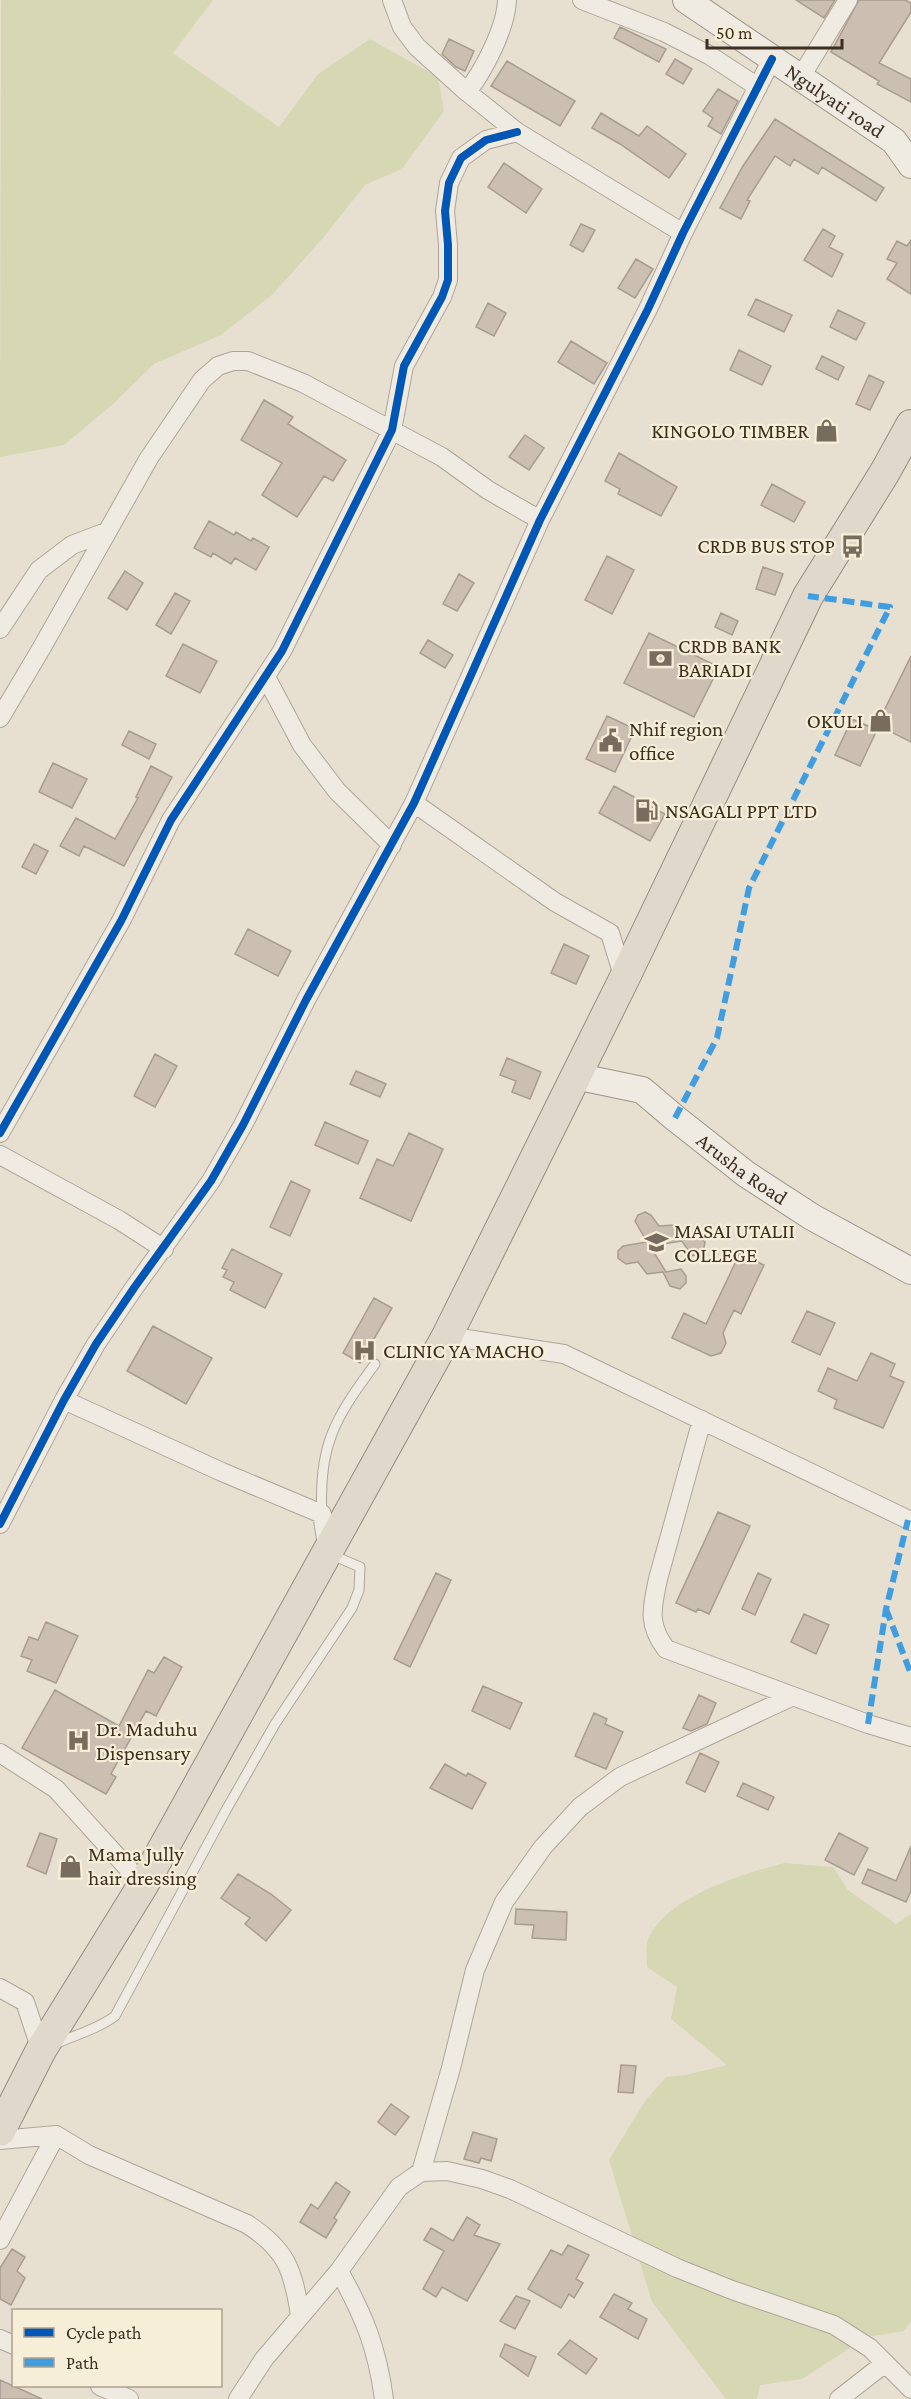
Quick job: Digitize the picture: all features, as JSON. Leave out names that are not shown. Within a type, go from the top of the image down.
[{"type":"highway","points":[[0,2131],[41,2050],[143,1885],[447,1336],[624,979],[808,596],[885,472],[911,425]]},
{"type":"main road","name":"Ngulyati road","points":[[686,0],[800,78],[902,142],[911,165]]},
{"type":"main road","name":"Arusha Road","points":[[575,1076],[642,1090],[746,1174],[812,1216],[911,1271]]},
{"type":"street","points":[[392,0],[402,27],[417,47],[467,92],[517,132],[683,232]]},
{"type":"street","points":[[467,92],[477,79],[500,30],[507,0]]},
{"type":"street","points":[[582,0],[664,32],[709,55],[758,87]]},
{"type":"street","points":[[800,78],[848,0]]},
{"type":"street","points":[[0,1524],[64,1400],[109,1325],[211,1181],[243,1125],[306,1000],[414,804],[540,520],[772,59]]},
{"type":"street","points":[[0,1133],[121,921],[171,820],[282,651],[392,430],[404,366],[438,304],[448,280],[445,211],[449,183],[461,158],[486,140],[517,132]]},
{"type":"street","points":[[0,718],[149,458],[202,380],[218,366],[233,361],[248,361],[278,372],[442,457],[488,490],[540,520]]},
{"type":"street","points":[[0,629],[39,570],[72,545],[106,531]]},
{"type":"street","points":[[266,677],[302,745],[337,792],[392,845]]},
{"type":"street","points":[[414,804],[555,902],[610,933],[624,979]]},
{"type":"street","points":[[0,1155],[94,1206],[164,1249]]},
{"type":"street","points":[[447,1336],[564,1354],[911,1521]]},
{"type":"street","points":[[64,1400],[222,1472],[322,1514],[328,1553]]},
{"type":"street","points":[[702,1420],[653,1602],[652,1619],[655,1634],[666,1648],[868,1724],[911,1737]]},
{"type":"street","points":[[420,2172],[451,2068],[475,1970],[504,1902],[543,1847],[580,1807],[620,1777],[791,1696]]},
{"type":"street","points":[[0,1753],[56,1789],[143,1885]]},
{"type":"street","points":[[0,1988],[25,2002],[41,2050]]},
{"type":"street","points":[[0,2240],[56,2134]]},
{"type":"street","points":[[0,2140],[56,2134],[89,2155],[247,2224],[266,2236],[277,2247],[290,2269],[300,2315]]},
{"type":"street","points":[[238,2399],[264,2359],[339,2271],[399,2187],[420,2172],[447,2171],[482,2179],[510,2189],[677,2268],[732,2290],[834,2325],[870,2348],[911,2389]]},
{"type":"street","points":[[339,2271],[359,2307],[372,2338],[384,2399]]},
{"type":"street","points":[[839,2399],[884,2364]]},
{"type":"street","points":[[104,2387],[129,2399]]},
{"type":"lane","points":[[322,1514],[322,1466],[327,1443],[355,1391],[375,1364]]},
{"type":"lane","points":[[41,2050],[89,2029],[101,2027],[115,2016],[275,1724],[352,1608],[359,1590],[360,1568],[328,1553]]},
{"type":"green space","points":[[1,0],[213,0],[173,53],[279,127],[318,74],[370,39],[438,77],[444,111],[402,169],[365,185],[323,238],[273,294],[221,335],[154,364],[112,405],[64,445],[0,457]]},
{"type":"green space","points":[[784,1863],[833,1867],[848,1890],[896,1924],[911,1914],[911,2321],[904,2331],[867,2337],[802,2379],[760,2385],[757,2399],[726,2399],[652,2302],[609,2160],[645,2101],[666,2077],[686,2075],[727,2065],[671,2019],[677,1987],[647,1967],[648,1938],[660,1921],[674,1908],[691,1898],[729,1880]]},
{"type":"building","points":[[796,0],[835,0],[824,18]]},
{"type":"building","points":[[859,0],[905,0],[911,3],[911,12],[879,63],[911,79],[911,102],[877,84],[879,81],[831,52]]},
{"type":"building","points":[[620,27],[666,49],[659,62],[614,38]]},
{"type":"building","points":[[449,39],[474,51],[465,71],[456,67],[442,54]]},
{"type":"building","points":[[675,59],[692,69],[683,84],[666,74]]},
{"type":"building","points":[[507,61],[575,101],[560,126],[491,86]]},
{"type":"building","points":[[718,89],[738,101],[721,134],[708,126],[713,118],[703,111]]},
{"type":"building","points":[[601,113],[639,136],[647,126],[686,154],[669,178],[620,144],[592,128]]},
{"type":"building","points":[[775,119],[884,188],[876,201],[822,167],[818,174],[794,159],[790,166],[775,156],[747,200],[750,201],[741,219],[720,208],[743,166]]},
{"type":"building","points":[[504,163],[542,189],[526,213],[488,187]]},
{"type":"building","points":[[581,224],[595,230],[583,252],[570,245]]},
{"type":"building","points":[[823,229],[835,236],[829,247],[843,254],[832,277],[804,260]]},
{"type":"building","points":[[911,240],[911,294],[887,279],[897,263],[887,259],[897,241],[907,246]]},
{"type":"building","points":[[636,259],[653,269],[635,298],[618,288]]},
{"type":"building","points":[[756,299],[792,315],[784,332],[748,315]]},
{"type":"building","points":[[488,303],[506,313],[494,336],[476,327]]},
{"type":"building","points":[[838,310],[865,323],[856,340],[830,327]]},
{"type":"building","points":[[571,341],[607,363],[594,384],[558,362]]},
{"type":"building","points":[[739,350],[771,366],[762,385],[730,370]]},
{"type":"building","points":[[822,356],[844,367],[838,380],[816,369]]},
{"type":"building","points":[[869,375],[884,382],[870,410],[856,404]]},
{"type":"building","points":[[264,400],[293,417],[288,424],[346,460],[333,481],[324,476],[297,517],[262,495],[282,463],[241,440]]},
{"type":"building","points":[[525,435],[544,448],[529,470],[509,457]]},
{"type":"building","points":[[619,453],[677,487],[661,516],[618,494],[620,489],[605,481]]},
{"type":"building","points":[[772,484],[805,502],[794,522],[761,505]]},
{"type":"building","points":[[209,521],[234,535],[236,532],[251,541],[253,538],[269,547],[256,570],[235,558],[231,564],[213,553],[211,557],[194,548]]},
{"type":"building","points":[[607,556],[634,570],[612,614],[585,600]]},
{"type":"building","points":[[763,567],[783,574],[775,595],[756,589]]},
{"type":"building","points":[[125,571],[143,583],[127,610],[108,598]]},
{"type":"building","points":[[459,574],[474,583],[457,611],[443,604]]},
{"type":"building","points":[[175,593],[190,601],[171,634],[156,625]]},
{"type":"building","points":[[721,613],[738,621],[732,635],[715,627]]},
{"type":"building","points":[[649,633],[719,667],[694,717],[624,683]]},
{"type":"building","points":[[428,640],[453,655],[445,668],[420,653]]},
{"type":"building","points":[[183,644],[217,661],[200,693],[166,676]]},
{"type":"building","points":[[911,656],[911,742],[877,725]]},
{"type":"building","points":[[607,716],[635,729],[615,772],[586,759]]},
{"type":"building","points":[[852,719],[877,730],[860,766],[835,755]]},
{"type":"building","points":[[129,731],[156,744],[149,759],[122,745]]},
{"type":"building","points":[[53,763],[87,779],[72,808],[39,792]]},
{"type":"building","points":[[151,766],[172,777],[124,866],[84,846],[79,856],[60,846],[76,818],[115,839],[138,798],[136,797]]},
{"type":"building","points":[[614,786],[665,814],[650,841],[599,813]]},
{"type":"building","points":[[34,844],[48,851],[36,874],[22,867]]},
{"type":"building","points":[[248,929],[291,951],[278,976],[235,954]]},
{"type":"building","points":[[564,944],[589,956],[576,984],[551,973]]},
{"type":"building","points":[[155,1054],[177,1066],[155,1107],[134,1096]]},
{"type":"building","points":[[507,1058],[541,1072],[530,1099],[512,1092],[516,1081],[500,1075]]},
{"type":"building","points":[[356,1071],[386,1084],[380,1097],[350,1084]]},
{"type":"building","points":[[325,1122],[368,1141],[358,1164],[315,1145]]},
{"type":"building","points":[[409,1133],[443,1149],[411,1221],[360,1198],[377,1159],[393,1166]]},
{"type":"building","points":[[291,1181],[310,1190],[290,1236],[270,1227]]},
{"type":"building","points":[[645,1212],[651,1215],[659,1226],[675,1225],[686,1238],[697,1236],[705,1242],[703,1253],[692,1256],[682,1241],[650,1246],[666,1272],[681,1269],[686,1276],[686,1283],[680,1289],[670,1286],[663,1272],[647,1274],[638,1262],[626,1264],[618,1258],[618,1251],[623,1246],[647,1242],[635,1221],[638,1215]]},
{"type":"building","points":[[232,1249],[282,1274],[265,1308],[230,1290],[234,1282],[223,1277],[227,1270],[222,1268]]},
{"type":"building","points":[[740,1253],[764,1265],[741,1314],[734,1310],[723,1333],[726,1343],[721,1353],[711,1356],[672,1338],[684,1313],[706,1324]]},
{"type":"building","points":[[374,1298],[392,1308],[360,1363],[343,1353]]},
{"type":"building","points":[[807,1311],[835,1323],[820,1355],[792,1342]]},
{"type":"building","points":[[153,1326],[212,1358],[186,1404],[127,1371]]},
{"type":"building","points":[[871,1353],[895,1364],[890,1376],[904,1382],[883,1428],[834,1408],[837,1400],[818,1391],[828,1368],[857,1381]]},
{"type":"building","points":[[718,1512],[750,1526],[709,1614],[698,1609],[696,1612],[676,1603]]},
{"type":"building","points":[[436,1573],[451,1580],[410,1667],[394,1659]]},
{"type":"building","points":[[758,1573],[771,1579],[755,1615],[742,1609]]},
{"type":"building","points":[[804,1614],[829,1625],[816,1654],[791,1642]]},
{"type":"building","points":[[46,1622],[78,1636],[56,1683],[27,1671],[32,1660],[21,1656],[29,1637],[38,1640]]},
{"type":"building","name":"Dr. Maduhu Dispensary","points":[[164,1657],[182,1667],[156,1716],[146,1711],[111,1774],[116,1777],[106,1794],[22,1748],[55,1690],[119,1726],[148,1670],[154,1673]]},
{"type":"building","points":[[483,1686],[522,1703],[510,1729],[472,1711]]},
{"type":"building","points":[[699,1695],[716,1703],[707,1724],[691,1731],[683,1728]]},
{"type":"building","points":[[594,1713],[607,1719],[605,1724],[623,1732],[606,1769],[575,1756]]},
{"type":"building","points":[[700,1753],[719,1762],[705,1792],[686,1783]]},
{"type":"building","points":[[445,1764],[466,1776],[468,1773],[486,1783],[472,1809],[430,1788]]},
{"type":"building","points":[[743,1783],[774,1797],[768,1810],[737,1796]]},
{"type":"building","points":[[40,1833],[57,1839],[46,1874],[27,1866]]},
{"type":"building","points":[[839,1833],[868,1848],[854,1875],[825,1860]]},
{"type":"building","points":[[911,1846],[911,1891],[906,1902],[862,1883],[868,1869],[896,1881]]},
{"type":"building","points":[[238,1874],[271,1894],[291,1910],[266,1941],[245,1924],[250,1918],[221,1898]]},
{"type":"building","points":[[516,1909],[567,1912],[566,1940],[532,1938],[534,1925],[515,1924]]},
{"type":"building","points":[[621,2065],[636,2066],[633,2093],[618,2092]]},
{"type":"building","points":[[391,2104],[409,2117],[395,2135],[378,2122]]},
{"type":"building","points":[[473,2132],[497,2139],[491,2161],[481,2158],[479,2163],[464,2159]]},
{"type":"building","points":[[336,2182],[350,2192],[334,2218],[337,2220],[326,2238],[300,2222],[311,2204],[318,2209]]},
{"type":"building","points":[[467,2217],[480,2225],[474,2235],[500,2244],[467,2301],[442,2287],[436,2297],[423,2289],[444,2251],[424,2240],[431,2228],[453,2241]]},
{"type":"building","points":[[568,2245],[589,2255],[576,2279],[583,2283],[574,2298],[569,2294],[561,2308],[528,2289],[551,2250],[562,2255]]},
{"type":"building","points":[[12,2249],[25,2257],[17,2271],[25,2278],[11,2305],[0,2299],[0,2268]]},
{"type":"building","points":[[614,2294],[632,2303],[628,2309],[647,2319],[638,2339],[600,2317]]},
{"type":"building","points":[[516,2296],[530,2301],[515,2329],[500,2321]]},
{"type":"building","points":[[570,2340],[597,2359],[586,2374],[558,2354]]},
{"type":"building","points":[[505,2344],[536,2357],[528,2376],[500,2356]]},
{"type":"building","points":[[0,2380],[42,2399],[0,2399]]},
{"type":"marked path","points":[[675,1118],[717,1038],[749,888],[890,607],[808,596]]},
{"type":"marked path","points":[[868,1724],[886,1609],[908,1520]]},
{"type":"marked path","points":[[886,1609],[911,1674]]},
{"type":"cycle path","points":[[0,1524],[64,1400],[96,1344],[211,1181],[243,1125],[306,1000],[414,803],[540,520],[772,59]]},
{"type":"cycle path","points":[[0,1133],[121,921],[171,820],[282,651],[392,430],[404,366],[442,297],[448,280],[445,211],[449,183],[461,158],[486,140],[517,132]]},
{"type":"place","name":"KINGOLO TIMBER","points":[[827,431]]},
{"type":"place","name":"CRDB BUS STOP","points":[[853,546]]},
{"type":"place","name":"CRDB BANK BARIADI","points":[[660,658]]},
{"type":"place","name":"OKULI","points":[[881,721]]},
{"type":"place","name":"Nhif region office","points":[[611,741]]},
{"type":"place","name":"NSAGALI PPT LTD","points":[[647,811]]},
{"type":"place","name":"MASAI UTALII COLLEGE","points":[[656,1243]]},
{"type":"place","name":"CLINIC YA MACHO","points":[[365,1351]]},
{"type":"place","name":"Dr. Maduhu Dispensary","points":[[78,1741]]},
{"type":"place","name":"Mama Jully hair dressing","points":[[70,1866]]}]
